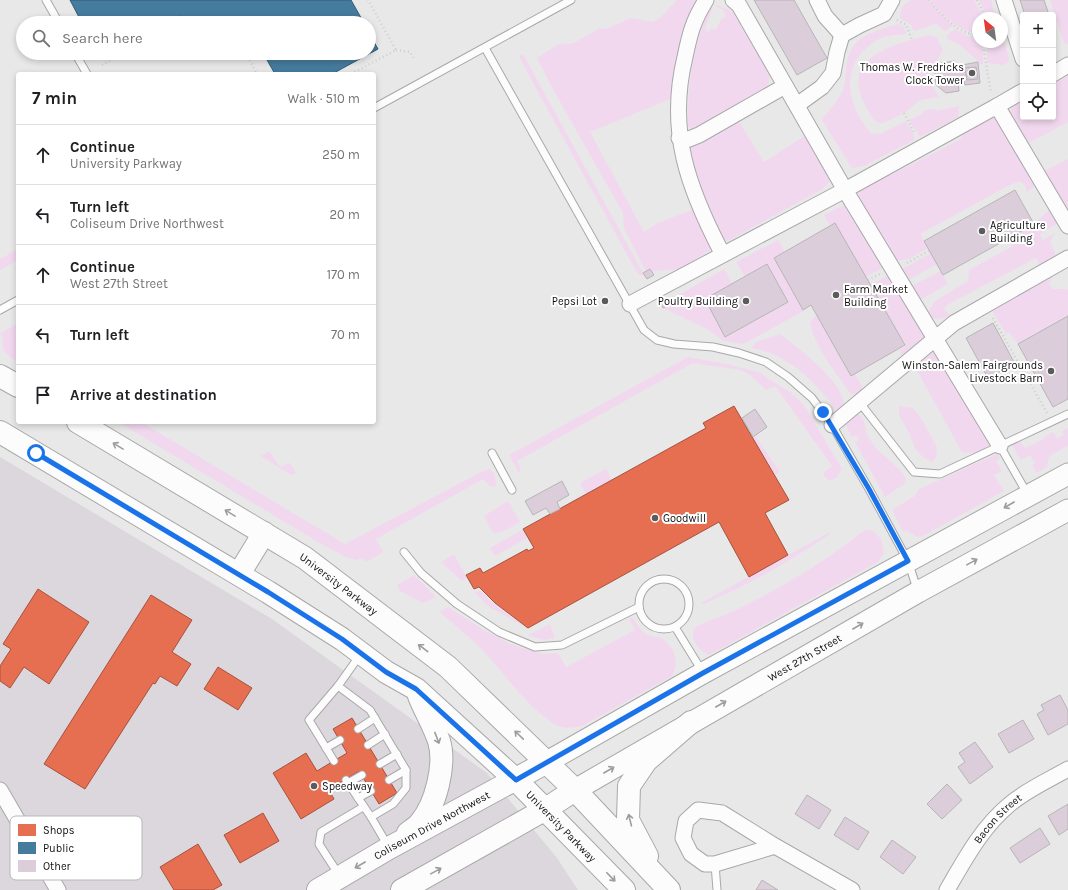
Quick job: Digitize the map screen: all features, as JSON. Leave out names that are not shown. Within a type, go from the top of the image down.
[{"type":"main road","points":[[0,376],[16,385]]},
{"type":"main road","name":"University Parkway","points":[[81,424],[305,558],[448,667],[575,790],[664,885]]},
{"type":"main road","name":"University Parkway","points":[[0,432],[239,574],[308,618],[386,672],[416,689],[516,780],[624,890]]},
{"type":"main road","points":[[239,574],[264,533]]},
{"type":"main road","points":[[392,847],[421,823],[438,786],[441,756],[439,741],[416,689]]},
{"type":"main road","points":[[664,885],[628,820],[629,786],[646,761],[691,722]]},
{"type":"main road","name":"Coliseum Drive Northwest","points":[[329,885],[392,847],[547,762]]},
{"type":"main road","name":"West 27th Street","points":[[544,810],[575,790]]},
{"type":"main road","points":[[402,890],[544,810]]},
{"type":"street","points":[[706,0],[694,19],[678,83],[679,138],[690,182],[722,253]]},
{"type":"street","points":[[733,0],[738,5],[845,190],[1000,446]]},
{"type":"street","points":[[817,0],[825,16],[842,35]]},
{"type":"street","points":[[797,106],[822,87],[834,73],[837,52],[842,35],[884,14],[892,0]]},
{"type":"street","points":[[1004,0],[1020,50]]},
{"type":"street","points":[[1056,72],[1068,65]]},
{"type":"street","points":[[679,138],[689,139],[699,135],[785,86]]},
{"type":"street","points":[[630,304],[722,253],[845,190],[1020,93]]},
{"type":"street","points":[[997,106],[1068,226]]},
{"type":"street","points":[[832,425],[954,323],[1068,258]]},
{"type":"street","points":[[547,762],[703,673],[1068,474]]},
{"type":"street","name":"West 27th Street","points":[[575,790],[918,592],[1068,510]]},
{"type":"street","name":"Bacon Street","points":[[947,890],[981,835],[995,818],[1023,795],[1068,768]]},
{"type":"street","points":[[0,790],[15,816]]},
{"type":"street","points":[[775,846],[715,864],[705,864],[692,854],[683,838],[686,821],[698,810],[722,813],[775,846],[852,890]]},
{"type":"street","points":[[52,880],[58,890]]},
{"type":"lane","points":[[46,0],[55,16]]},
{"type":"lane","points":[[376,107],[572,0]]},
{"type":"lane","points":[[484,48],[644,330],[657,340],[674,344],[713,347],[739,353],[766,362],[777,369],[812,398],[832,425],[908,561],[918,592]]},
{"type":"lane","points":[[79,60],[86,72]]},
{"type":"lane","points":[[0,310],[16,301]]},
{"type":"lane","points":[[860,403],[914,472],[940,474],[1068,414]]},
{"type":"lane","points":[[1000,446],[1028,495]]},
{"type":"lane","points":[[492,453],[512,490]]},
{"type":"lane","points":[[404,552],[421,573],[457,604],[499,632],[535,647],[562,645],[639,607]]},
{"type":"lane","points":[[667,579],[679,583],[687,593],[690,606],[688,614],[683,622],[676,627],[664,630],[645,622],[639,607],[642,591],[654,580],[667,579]]},
{"type":"lane","points":[[676,627],[703,673]]},
{"type":"lane","points":[[334,761],[309,720],[338,686],[361,654]]},
{"type":"lane","points":[[338,686],[370,710],[406,770],[406,788],[393,804],[370,817]]},
{"type":"lane","points":[[358,729],[375,718]]},
{"type":"lane","points":[[368,745],[385,734]]},
{"type":"lane","points":[[326,748],[340,740]]},
{"type":"lane","points":[[380,764],[397,754]]},
{"type":"lane","points":[[390,780],[406,770]]},
{"type":"lane","points":[[362,775],[347,781],[370,817],[392,847]]},
{"type":"lane","points":[[358,798],[371,791]]},
{"type":"lane","points":[[329,885],[319,844],[321,832],[364,807]]},
{"type":"lane","points":[[715,864],[717,890]]},
{"type":"path","points":[[368,0],[396,50]]},
{"type":"path","points":[[929,0],[959,29],[972,35]]},
{"type":"path","points":[[977,0],[983,12]]},
{"type":"path","points":[[884,14],[906,26],[912,40]]},
{"type":"path","points":[[984,48],[989,89],[997,106]]},
{"type":"path","points":[[355,72],[396,50],[410,52],[414,59]]},
{"type":"path","points":[[102,65],[111,60]]},
{"type":"path","points":[[250,60],[257,72]]},
{"type":"path","points":[[904,113],[922,148]]},
{"type":"path","points":[[986,305],[1052,422]]},
{"type":"shaded area","points":[[677,0],[693,0],[697,2],[673,98],[590,132],[644,232],[658,223],[694,209],[712,249],[680,269],[646,272],[624,228],[623,213],[550,84],[537,58],[557,45],[574,43],[600,28],[606,29],[631,18],[653,22],[661,17]]},
{"type":"shaded area","points":[[912,0],[928,0],[953,26],[945,31],[936,24],[914,31],[911,25],[900,18],[903,7],[906,3]]},
{"type":"shaded area","points":[[931,0],[974,0],[981,12],[972,12],[972,32],[964,30],[940,11]]},
{"type":"shaded area","points":[[979,0],[991,0],[994,12],[985,12]]},
{"type":"shaded area","points":[[1050,0],[1068,0],[1068,45],[1064,43],[1056,18],[1056,12],[1054,12]]},
{"type":"shaded area","points":[[716,5],[732,11],[770,75],[767,92],[693,131],[688,126],[692,65],[699,36],[711,6],[713,7],[705,29],[709,32],[711,28],[716,30],[722,17],[724,19],[726,15],[723,13],[724,10],[716,7]]},
{"type":"shaded area","points":[[898,24],[904,27],[906,34],[888,36],[879,39],[866,48],[857,59],[852,70],[850,83],[856,109],[862,121],[871,133],[880,134],[906,121],[914,135],[914,140],[864,166],[852,168],[822,120],[843,90],[845,85],[848,57],[852,48],[863,37]]},
{"type":"shaded area","points":[[955,29],[967,36],[972,36],[972,48],[983,48],[983,64],[981,64],[960,45],[949,40],[946,36]]},
{"type":"shaded area","points":[[929,35],[937,38],[943,50],[930,73],[929,80],[939,97],[920,100],[904,113],[883,123],[876,122],[864,102],[859,85],[860,72],[867,61],[879,53],[893,46]]},
{"type":"shaded area","points":[[987,48],[1006,48],[1009,62],[1003,65],[987,63]]},
{"type":"shaded area","points":[[523,54],[643,275],[639,275],[636,271],[519,57]]},
{"type":"shaded area","points":[[1068,76],[1068,122],[1027,144],[1009,112],[1013,105],[1020,102],[1020,120],[1056,120],[1056,82]]},
{"type":"shaded area","points":[[959,106],[958,117],[920,137],[909,120],[922,114],[925,110],[936,109],[936,111]]},
{"type":"shaded area","points":[[990,118],[995,119],[1000,125],[1037,185],[1026,192],[1026,187],[1022,182],[1017,182],[1006,187],[920,234],[928,248],[909,259],[896,261],[858,197],[863,184],[882,174],[891,175],[961,139],[965,130]]},
{"type":"shaded area","points":[[738,120],[764,162],[806,135],[831,179],[826,186],[819,191],[726,242],[718,229],[708,206],[696,171],[690,147]]},
{"type":"shaded area","points":[[1068,159],[1068,209],[1044,171]]},
{"type":"shaded area","points":[[848,203],[885,267],[866,277],[835,223],[830,225],[824,215]]},
{"type":"shaded area","points":[[1051,208],[1060,222],[1040,234],[1043,240],[1055,233],[1050,242],[1056,255],[1060,256],[1038,268],[1039,263],[1036,258],[947,305],[944,309],[951,316],[938,319],[929,316],[927,313],[935,301],[968,281],[969,270],[1013,246],[1009,238],[1034,224]]},
{"type":"shaded area","points":[[778,240],[785,252],[774,258],[804,311],[743,344],[724,341],[707,329],[663,308],[670,304],[668,301],[724,269],[732,284],[705,299],[725,336],[788,302],[768,265],[745,277],[736,262]]},
{"type":"shaded area","points":[[16,250],[16,261],[0,270],[0,259]]},
{"type":"shaded area","points":[[931,253],[937,264],[908,280],[901,270]]},
{"type":"shaded area","points":[[941,271],[948,284],[920,300],[911,286]]},
{"type":"shaded area","points":[[1054,274],[1049,284],[1053,289],[1068,290],[1068,316],[1018,344],[1009,332],[1006,334],[991,308]]},
{"type":"shaded area","points":[[889,275],[926,337],[903,357],[899,351],[905,347],[905,345],[871,285]]},
{"type":"shaded area","points":[[816,315],[851,376],[855,374],[864,390],[859,394],[851,394],[833,369],[816,341],[810,323]]},
{"type":"shaded area","points":[[16,324],[16,361],[5,352],[2,342],[3,338],[0,334]]},
{"type":"shaded area","points":[[780,334],[809,357],[830,377],[843,398],[844,407],[838,412],[821,391],[800,371],[777,356],[751,348],[756,342]]},
{"type":"shaded area","points":[[934,351],[991,444],[977,453],[962,452],[915,367]]},
{"type":"shaded area","points":[[688,357],[727,364],[758,372],[790,392],[804,405],[842,469],[836,478],[829,481],[825,477],[823,473],[832,466],[775,386],[766,390],[749,374],[740,370],[693,363],[517,461],[521,469],[519,473],[509,455]]},
{"type":"shaded area","points":[[899,406],[913,408],[921,418],[937,447],[936,457],[932,462],[923,457],[916,450],[899,415]]},
{"type":"shaded area","points":[[858,414],[863,419],[867,435],[873,444],[898,468],[906,479],[904,484],[885,497],[855,442],[859,440],[856,435],[852,437],[845,424]]},
{"type":"shaded area","points":[[121,424],[144,424],[345,544],[483,471],[490,469],[495,476],[496,486],[491,487],[483,479],[376,539],[383,551],[366,562],[362,558],[357,560],[346,557],[323,545]]},
{"type":"shaded area","points":[[1068,428],[1068,446],[1049,456],[1047,467],[1037,473],[1032,465],[1035,463],[1030,455],[1021,460],[1012,445],[1020,441],[1025,448],[1044,439],[1044,437],[1053,432],[1057,438],[1064,435],[1062,431]]},
{"type":"shaded area","points":[[756,437],[780,472],[775,475],[753,438]]},
{"type":"shaded area","points":[[269,451],[280,467],[290,463],[296,473],[291,475],[261,456]]},
{"type":"shaded area","points":[[997,454],[1000,458],[996,461],[1002,471],[994,475],[1004,491],[923,536],[917,537],[906,530],[903,532],[892,510],[915,496],[919,489]]},
{"type":"shaded area","points":[[0,457],[272,619],[487,773],[557,858],[578,890],[0,890]]},
{"type":"shaded area","points":[[606,469],[612,480],[586,494],[580,483]]},
{"type":"shaded area","points":[[508,501],[520,522],[502,532],[493,533],[484,516]]},
{"type":"shaded area","points":[[522,530],[527,538],[495,556],[490,548]]},
{"type":"shaded area","points":[[872,530],[881,539],[884,553],[878,562],[709,655],[701,650],[695,643],[693,634],[697,626],[736,610],[785,584],[817,565],[862,532]]},
{"type":"shaded area","points":[[830,532],[830,534],[815,544],[768,572],[721,597],[704,604],[701,603]]},
{"type":"shaded area","points":[[454,554],[467,578],[462,581],[441,562]]},
{"type":"shaded area","points":[[414,575],[436,597],[423,603],[400,591],[397,585]]},
{"type":"shaded area","points":[[480,590],[495,605],[527,628],[489,607],[475,593]]},
{"type":"shaded area","points":[[448,607],[484,630],[510,644],[542,654],[556,653],[560,656],[566,667],[635,630],[629,619],[632,617],[646,634],[658,637],[668,644],[675,656],[676,661],[674,671],[672,676],[582,726],[573,728],[561,727],[554,724],[532,706],[480,647],[439,612]]},
{"type":"shaded area","points":[[550,624],[555,638],[544,640],[528,635]]},
{"type":"building: Shops","name":"Goodwill","points":[[734,406],[789,500],[765,513],[788,555],[749,577],[719,522],[528,628],[495,603],[479,587],[474,589],[466,575],[480,568],[483,573],[527,549],[528,551],[534,548],[523,529],[706,428],[703,423]]},
{"type":"building: Shops","points":[[38,589],[89,622],[49,684],[24,667],[10,688],[0,681],[0,666],[11,649],[3,644]]},
{"type":"building: Shops","points":[[151,595],[192,620],[172,652],[191,664],[177,686],[160,676],[155,684],[153,683],[85,789],[44,764]]},
{"type":"building: Shops","points":[[218,667],[252,688],[238,710],[204,689]]},
{"type":"building: Shops","points":[[352,718],[397,793],[379,804],[359,771],[329,790],[334,799],[301,819],[273,773],[306,753],[317,771],[347,753],[333,729]]},
{"type":"building: Shops","points":[[263,813],[279,841],[240,863],[224,835]]},
{"type":"building: Shops","points":[[198,844],[222,885],[213,890],[174,890],[160,867]]},
{"type":"building: Public","points":[[70,0],[351,0],[360,16],[180,16],[78,16]]},
{"type":"building: Public","points":[[267,60],[358,60],[336,72],[274,72]]},
{"type":"building: Other","points":[[754,0],[794,0],[827,58],[797,75]]},
{"type":"building: Other","points":[[1020,0],[1044,0],[1048,12],[1024,12]]},
{"type":"building: Other","points":[[955,61],[956,69],[962,69],[962,65],[978,62],[980,83],[965,85],[964,80],[958,81],[959,91],[946,93],[936,85],[935,72],[941,63]]},
{"type":"building: Other","name":"Thomas W. Fredricks Clock Tower","points":[[976,67],[978,79],[967,80],[965,68]]},
{"type":"building: Other","name":"Agriculture Building","points":[[1015,190],[1034,224],[943,275],[924,241]]},
{"type":"building: Other","name":"Farm Market Building","points":[[835,223],[905,345],[851,376],[811,305],[803,310],[774,258]]},
{"type":"building: Other","name":"Poultry Building","points":[[767,264],[788,302],[725,337],[705,299]]},
{"type":"building: Other","points":[[650,269],[654,275],[647,279],[643,273]]},
{"type":"building: Other","points":[[666,298],[670,304],[663,308],[660,302]]},
{"type":"building: Other","name":"Winston-Salem Fairgrounds Livestock Barn","points":[[1068,316],[1068,399],[1053,407],[1018,344]]},
{"type":"building: Other","points":[[993,323],[1015,364],[988,378],[966,338]]},
{"type":"building: Other","points":[[755,409],[767,427],[753,437],[742,418]]},
{"type":"building: Other","points":[[562,481],[569,495],[557,502],[560,509],[550,514],[546,508],[533,515],[525,501]]},
{"type":"building: Other","points":[[1060,695],[1068,710],[1068,724],[1048,735],[1037,714],[1044,710],[1041,705]]},
{"type":"building: Other","points":[[1023,720],[1034,739],[1009,753],[998,734]]},
{"type":"building: Other","points":[[975,742],[993,767],[970,784],[958,767],[965,762],[959,753]]},
{"type":"building: Other","points":[[947,784],[962,800],[942,819],[927,804]]},
{"type":"building: Other","points":[[807,795],[831,810],[819,829],[795,814]]},
{"type":"building: Other","points":[[1068,804],[1068,829],[1059,835],[1048,816]]},
{"type":"building: Other","points":[[845,817],[869,832],[858,850],[834,835]]},
{"type":"building: Other","points":[[1040,828],[1050,844],[1020,863],[1010,848]]},
{"type":"building: Other","points":[[892,840],[916,857],[903,874],[880,857]]},
{"type":"building: Other","points":[[762,880],[778,890],[756,890]]},
{"type":"place","name":"Thomas W. Fredricks Clock Tower","points":[[972,73]]},
{"type":"place","name":"Agriculture Building","points":[[982,231]]},
{"type":"place","name":"Farm Market Building","points":[[836,295]]},
{"type":"place","name":"Pepsi Lot","points":[[605,301]]},
{"type":"place","name":"Poultry Building","points":[[746,301]]},
{"type":"place","name":"Winston-Salem Fairgrounds Livestock Barn","points":[[1051,371]]},
{"type":"place","name":"Goodwill","points":[[655,518]]},
{"type":"place","name":"Speedway","points":[[314,786]]},
{"type":"route","points":[[36,453],[268,592],[342,639],[386,672],[416,689],[516,780],[703,673],[908,561],[869,489],[823,412]]}]
